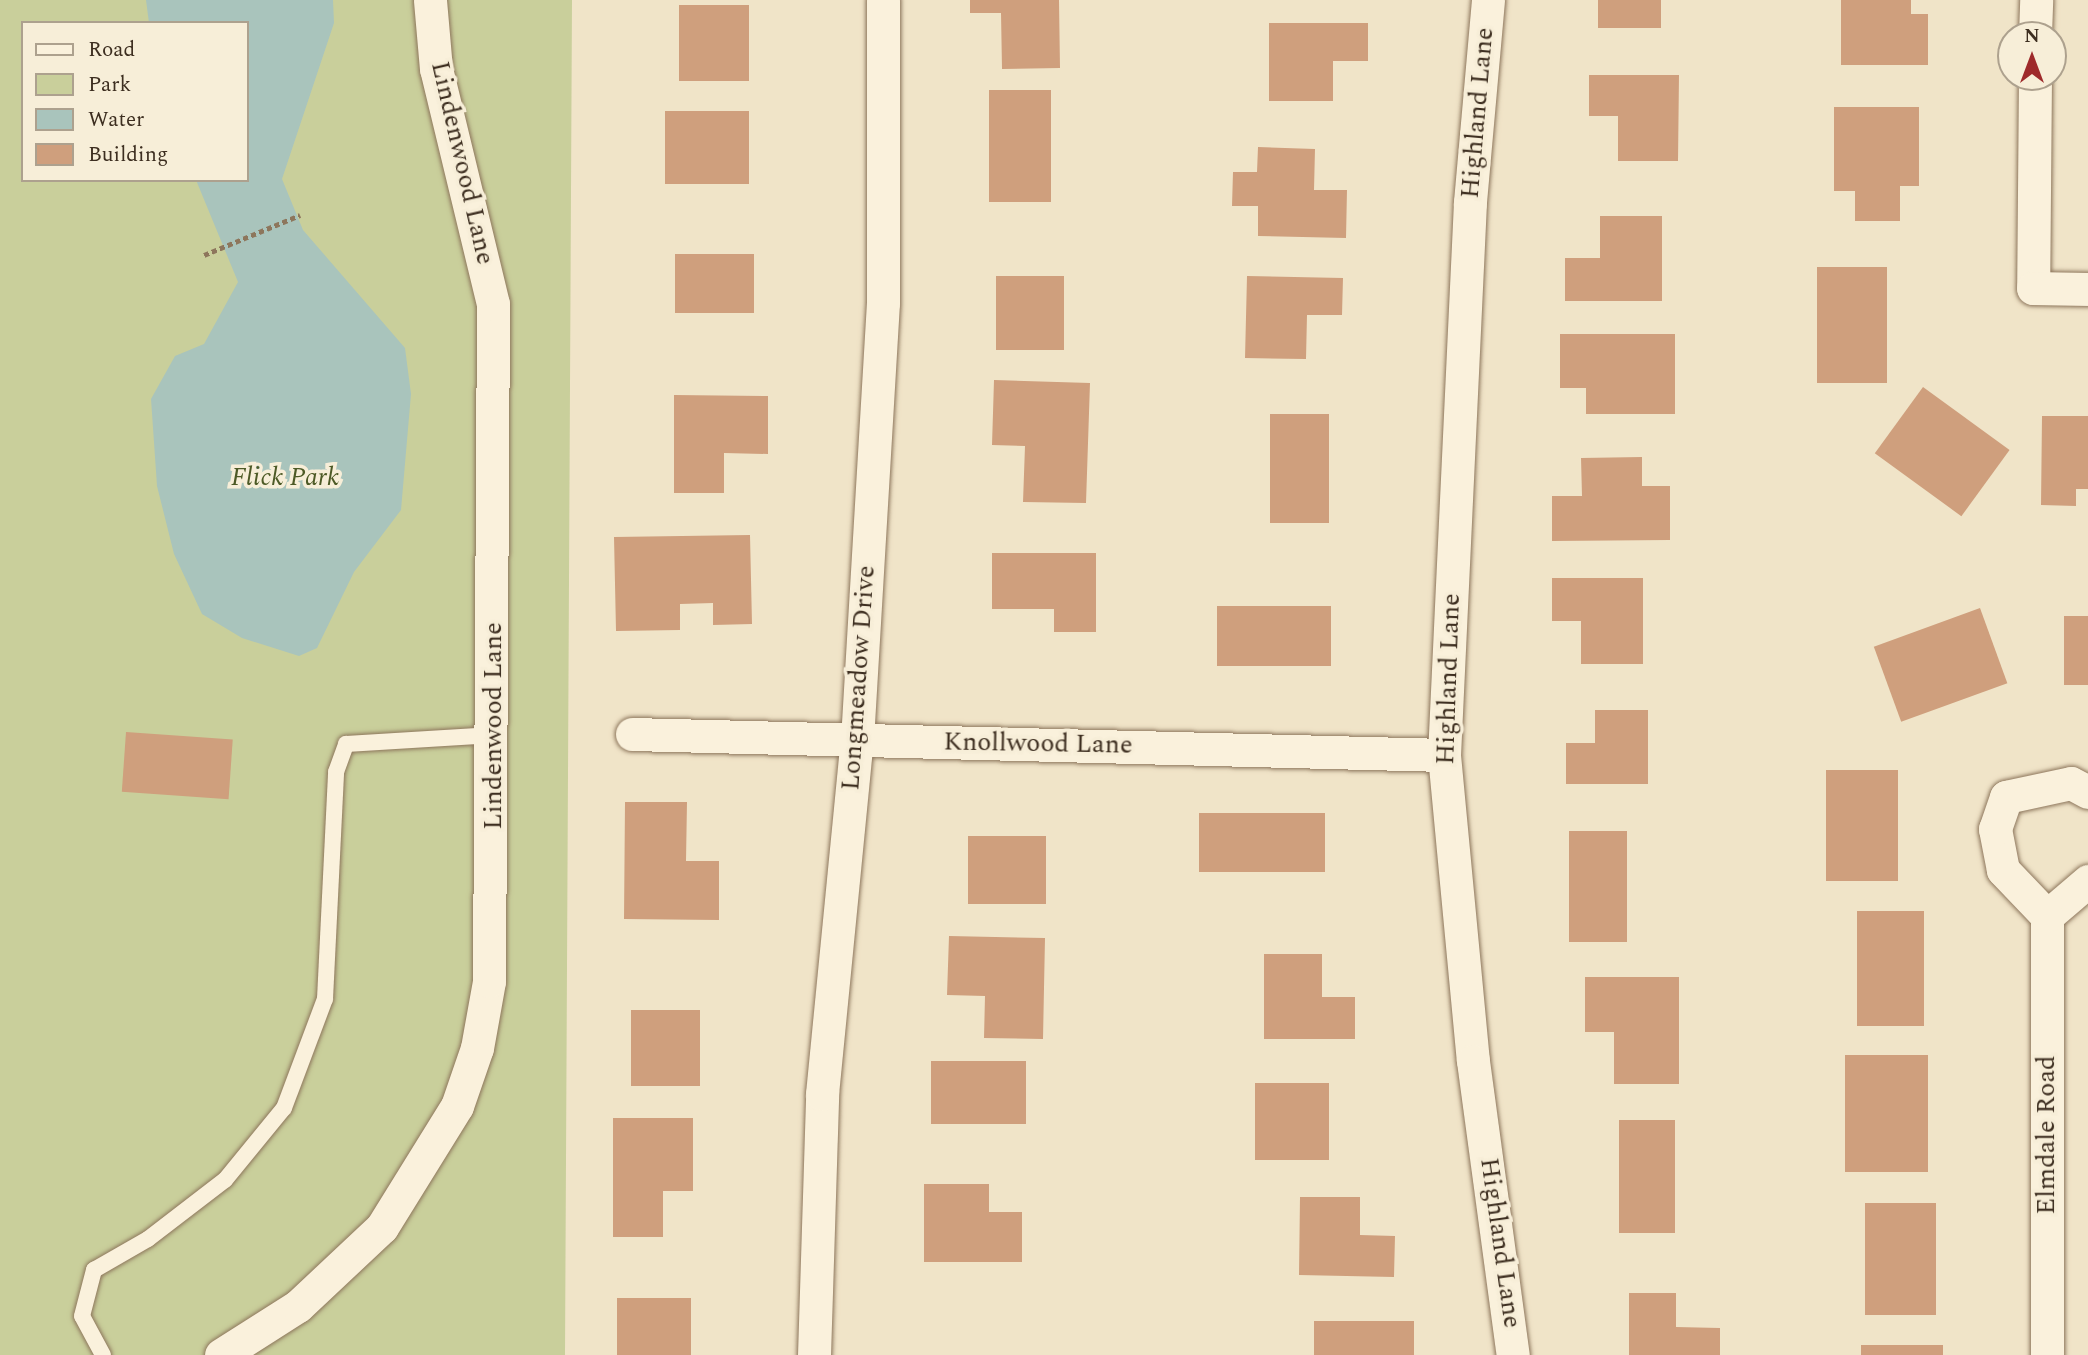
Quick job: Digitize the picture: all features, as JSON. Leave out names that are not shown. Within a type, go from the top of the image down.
[{"type":"street","name":"Lindenwood Lane","points":[[221,1355],[298,1306],[382,1227],[457,1106],[477,1048],[489,981],[494,735],[493,304],[436,69],[430,0]]},
{"type":"street","name":"Longmeadow Drive","points":[[814,1355],[822,1094],[857,740],[883,303],[883,0]]},
{"type":"street","name":"Highland Lane","points":[[1488,0],[1470,202],[1444,755],[1473,1061],[1513,1355]]},
{"type":"street","points":[[2035,21],[2036,0]]},
{"type":"street","points":[[2035,91],[2033,288],[2088,289]]},
{"type":"street","name":"Knollwood Lane","points":[[632,734],[1444,755]]},
{"type":"street","points":[[2088,792],[2071,783],[2006,797],[1995,829],[2003,870],[2047,916],[2088,881]]},
{"type":"street","name":"Elmdale Road","points":[[2047,916],[2047,1355]]},
{"type":"lane","points":[[103,1355],[82,1316],[94,1270],[148,1239],[225,1180],[284,1108],[325,999],[335,772],[346,744],[494,735]]},
{"type":"path","points":[[204,255],[300,215]]},
{"type":"green space","name":"Flick Park","points":[[0,0],[572,0],[565,1355],[0,1355]]},
{"type":"water","points":[[146,0],[333,0],[334,23],[282,179],[303,230],[405,348],[411,394],[401,510],[354,572],[317,648],[299,656],[242,638],[202,614],[174,554],[157,486],[151,399],[175,356],[204,344],[238,282],[197,182],[248,182],[248,21],[149,21]]},
{"type":"building","points":[[970,0],[1059,0],[1060,68],[1002,69],[1001,13],[970,13]]},
{"type":"building","points":[[1598,0],[1661,0],[1661,28],[1598,28]]},
{"type":"building","points":[[1841,0],[1911,0],[1911,14],[1928,14],[1928,65],[1841,65]]},
{"type":"building","points":[[679,5],[749,5],[749,81],[679,81]]},
{"type":"building","points":[[1269,23],[1368,23],[1368,61],[1333,61],[1333,101],[1269,101]]},
{"type":"building","points":[[1589,75],[1679,75],[1678,161],[1618,161],[1618,116],[1589,116]]},
{"type":"building","points":[[989,90],[1051,90],[1051,202],[989,202]]},
{"type":"building","points":[[1834,107],[1919,107],[1919,186],[1900,186],[1900,221],[1855,221],[1855,191],[1834,191]]},
{"type":"building","points":[[665,111],[749,111],[749,184],[665,184]]},
{"type":"building","points":[[1258,147],[1315,149],[1314,190],[1347,190],[1346,238],[1258,236],[1258,206],[1232,206],[1233,172],[1257,172]]},
{"type":"building","points":[[1600,216],[1662,216],[1662,301],[1565,301],[1565,258],[1600,258]]},
{"type":"building","points":[[675,254],[754,254],[754,313],[675,313]]},
{"type":"building","points":[[1817,267],[1887,267],[1887,383],[1817,383]]},
{"type":"building","points":[[996,276],[1064,276],[1064,350],[996,350]]},
{"type":"building","points":[[1247,276],[1343,278],[1342,315],[1307,315],[1306,359],[1245,358]]},
{"type":"building","points":[[1560,334],[1675,334],[1675,414],[1586,414],[1586,388],[1560,388]]},
{"type":"building","points":[[994,380],[1090,383],[1086,503],[1023,502],[1025,446],[992,445]]},
{"type":"building","points":[[1923,387],[2010,450],[1961,516],[1875,453]]},
{"type":"building","points":[[674,395],[768,396],[768,454],[724,453],[724,493],[674,493]]},
{"type":"building","points":[[1270,414],[1329,414],[1329,523],[1270,523]]},
{"type":"building","points":[[2042,416],[2088,416],[2088,489],[2076,489],[2076,506],[2041,505]]},
{"type":"building","points":[[1642,457],[1642,486],[1670,486],[1670,540],[1552,541],[1552,496],[1582,496],[1581,458]]},
{"type":"building","points":[[750,535],[752,624],[713,625],[713,603],[680,604],[680,630],[616,631],[614,537]]},
{"type":"building","points":[[992,553],[1096,553],[1096,632],[1054,632],[1054,609],[992,609]]},
{"type":"building","points":[[1552,578],[1643,578],[1643,664],[1581,664],[1581,621],[1552,621]]},
{"type":"building","points":[[1217,606],[1331,606],[1331,666],[1217,666]]},
{"type":"building","points":[[1980,608],[2007,683],[1901,722],[1874,647]]},
{"type":"building","points":[[2064,616],[2088,616],[2088,685],[2064,685]]},
{"type":"building","points":[[1595,710],[1648,710],[1648,784],[1566,784],[1566,743],[1595,743]]},
{"type":"building","points":[[126,732],[233,739],[229,799],[122,792]]},
{"type":"building","points":[[1826,770],[1898,770],[1898,881],[1826,881]]},
{"type":"building","points":[[625,802],[687,802],[686,861],[719,861],[719,920],[624,919]]},
{"type":"building","points":[[1199,813],[1325,813],[1325,872],[1199,872]]},
{"type":"building","points":[[1569,831],[1627,831],[1627,942],[1569,942]]},
{"type":"building","points":[[968,836],[1046,836],[1046,904],[968,904]]},
{"type":"building","points":[[1857,911],[1924,911],[1924,1026],[1857,1026]]},
{"type":"building","points":[[949,936],[1045,938],[1043,1039],[984,1038],[985,996],[947,995]]},
{"type":"building","points":[[1264,954],[1322,954],[1322,997],[1355,997],[1355,1039],[1264,1039]]},
{"type":"building","points":[[1585,977],[1679,977],[1679,1084],[1614,1084],[1614,1032],[1585,1032]]},
{"type":"building","points":[[631,1010],[700,1010],[700,1086],[631,1086]]},
{"type":"building","points":[[1845,1055],[1928,1055],[1928,1172],[1845,1172]]},
{"type":"building","points":[[931,1061],[1026,1061],[1026,1124],[931,1124]]},
{"type":"building","points":[[1255,1083],[1329,1083],[1329,1160],[1255,1160]]},
{"type":"building","points":[[613,1118],[693,1118],[693,1191],[663,1191],[663,1237],[613,1237]]},
{"type":"building","points":[[1619,1120],[1675,1120],[1675,1233],[1619,1233]]},
{"type":"building","points":[[924,1184],[989,1184],[989,1212],[1022,1212],[1022,1262],[924,1262]]},
{"type":"building","points":[[1300,1197],[1360,1197],[1360,1235],[1395,1236],[1394,1277],[1299,1275]]},
{"type":"building","points":[[1865,1203],[1936,1203],[1936,1315],[1865,1315]]},
{"type":"building","points":[[1629,1293],[1676,1293],[1676,1327],[1720,1328],[1720,1355],[1629,1355]]},
{"type":"building","points":[[617,1298],[691,1298],[691,1355],[617,1355]]},
{"type":"building","points":[[1314,1321],[1414,1321],[1414,1355],[1314,1355]]},
{"type":"building","points":[[1861,1345],[1943,1345],[1943,1355],[1861,1355]]}]
